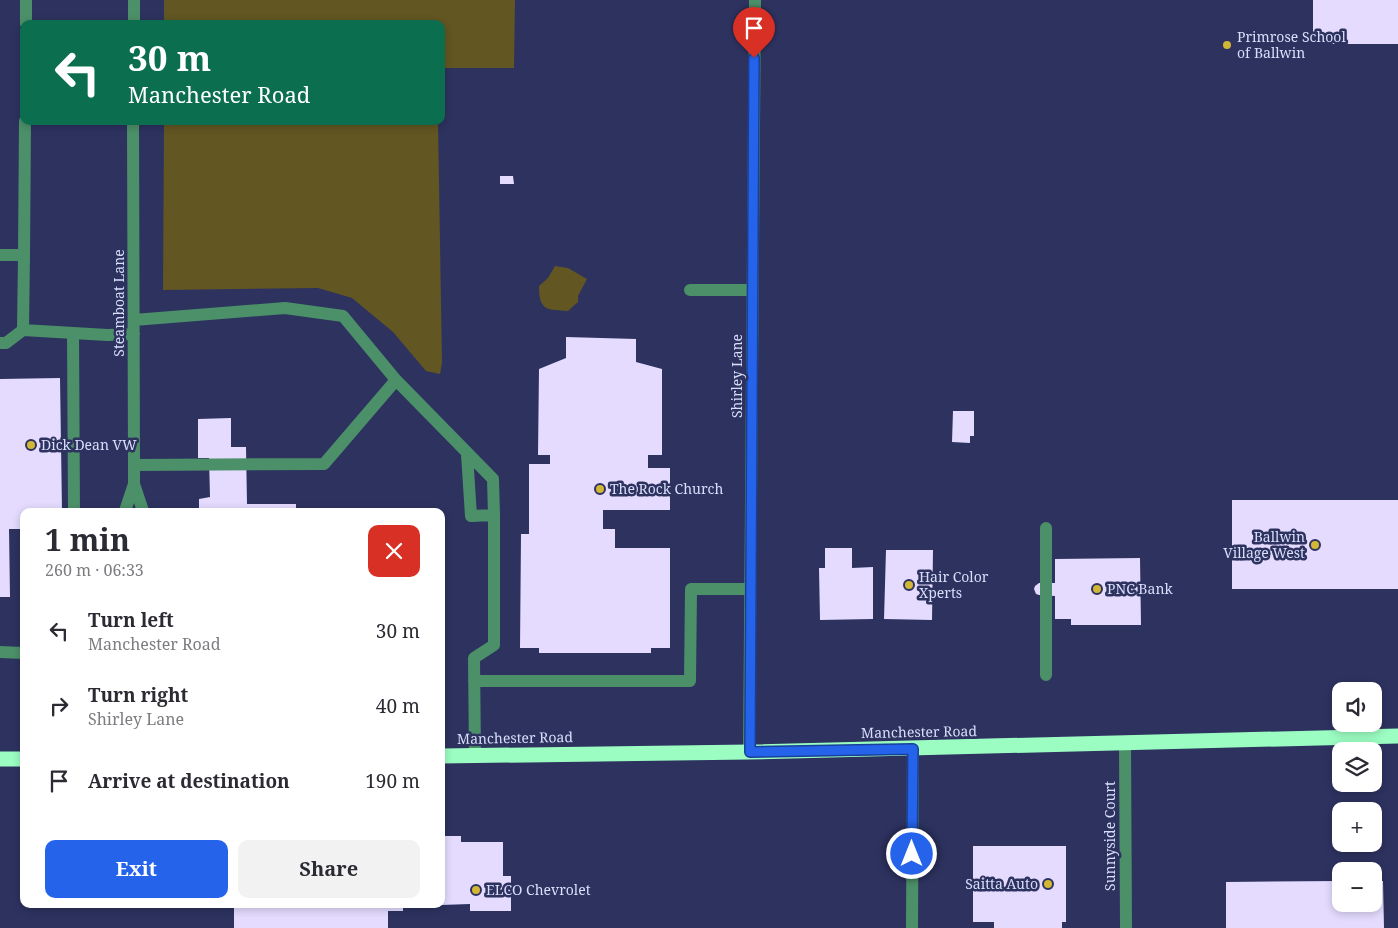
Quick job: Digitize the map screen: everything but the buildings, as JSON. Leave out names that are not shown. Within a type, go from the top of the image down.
[{"type":"highway","name":"Manchester Road","points":[[445,756],[913,749],[1398,736]]},
{"type":"highway","points":[[0,760],[20,759]]},
{"type":"street","points":[[26,0],[26,20]]},
{"type":"street","points":[[134,0],[134,20]]},
{"type":"street","name":"Shirley Lane","points":[[750,752],[755,0]]},
{"type":"street","points":[[23,330],[25,125]]},
{"type":"street","name":"Steamboat Lane","points":[[127,508],[134,484],[133,125]]},
{"type":"street","points":[[0,255],[24,255]]},
{"type":"street","points":[[690,290],[752,290]]},
{"type":"street","points":[[134,320],[284,308],[343,316],[396,380],[493,479],[494,645],[474,658],[475,755]]},
{"type":"street","points":[[0,343],[6,343],[23,330],[107,335],[134,334]]},
{"type":"street","points":[[73,333],[74,508]]},
{"type":"street","points":[[134,465],[324,464],[396,380]]},
{"type":"street","points":[[468,454],[471,516],[494,519]]},
{"type":"street","name":"Steamboat Lane","points":[[134,484],[141,508]]},
{"type":"street","points":[[1046,528],[1046,675]]},
{"type":"street","points":[[474,681],[690,681],[691,589],[750,590]]},
{"type":"street","points":[[0,652],[20,652]]},
{"type":"street","name":"Sunnyside Court","points":[[1125,744],[1126,928]]},
{"type":"street","points":[[912,928],[913,749]]},
{"type":"shaded area","points":[[164,0],[515,0],[514,68],[445,68],[445,20],[164,20]]},
{"type":"shaded area","points":[[164,125],[438,125],[442,363],[440,374],[426,371],[393,332],[352,298],[318,288],[163,290]]},
{"type":"shaded area","points":[[555,266],[568,268],[587,279],[578,296],[578,302],[568,311],[549,309],[540,300],[539,286],[548,278]]},
{"type":"place","name":"Primrose School of Ballwin","points":[[1227,45]]},
{"type":"place","name":"Dick Dean VW","points":[[31,445]]},
{"type":"place","name":"The Rock Church","points":[[600,489]]},
{"type":"place","name":"Ballwin Village West","points":[[1315,545]]},
{"type":"place","name":"Hair Color Xperts","points":[[909,585]]},
{"type":"place","name":"PNC Bank","points":[[1097,589]]},
{"type":"place","name":"Saitta Auto","points":[[1048,884]]},
{"type":"place","name":"ELCO Chevrolet","points":[[476,890]]},
{"type":"route","points":[[754,58],[750,752],[913,749],[912,854]]}]
